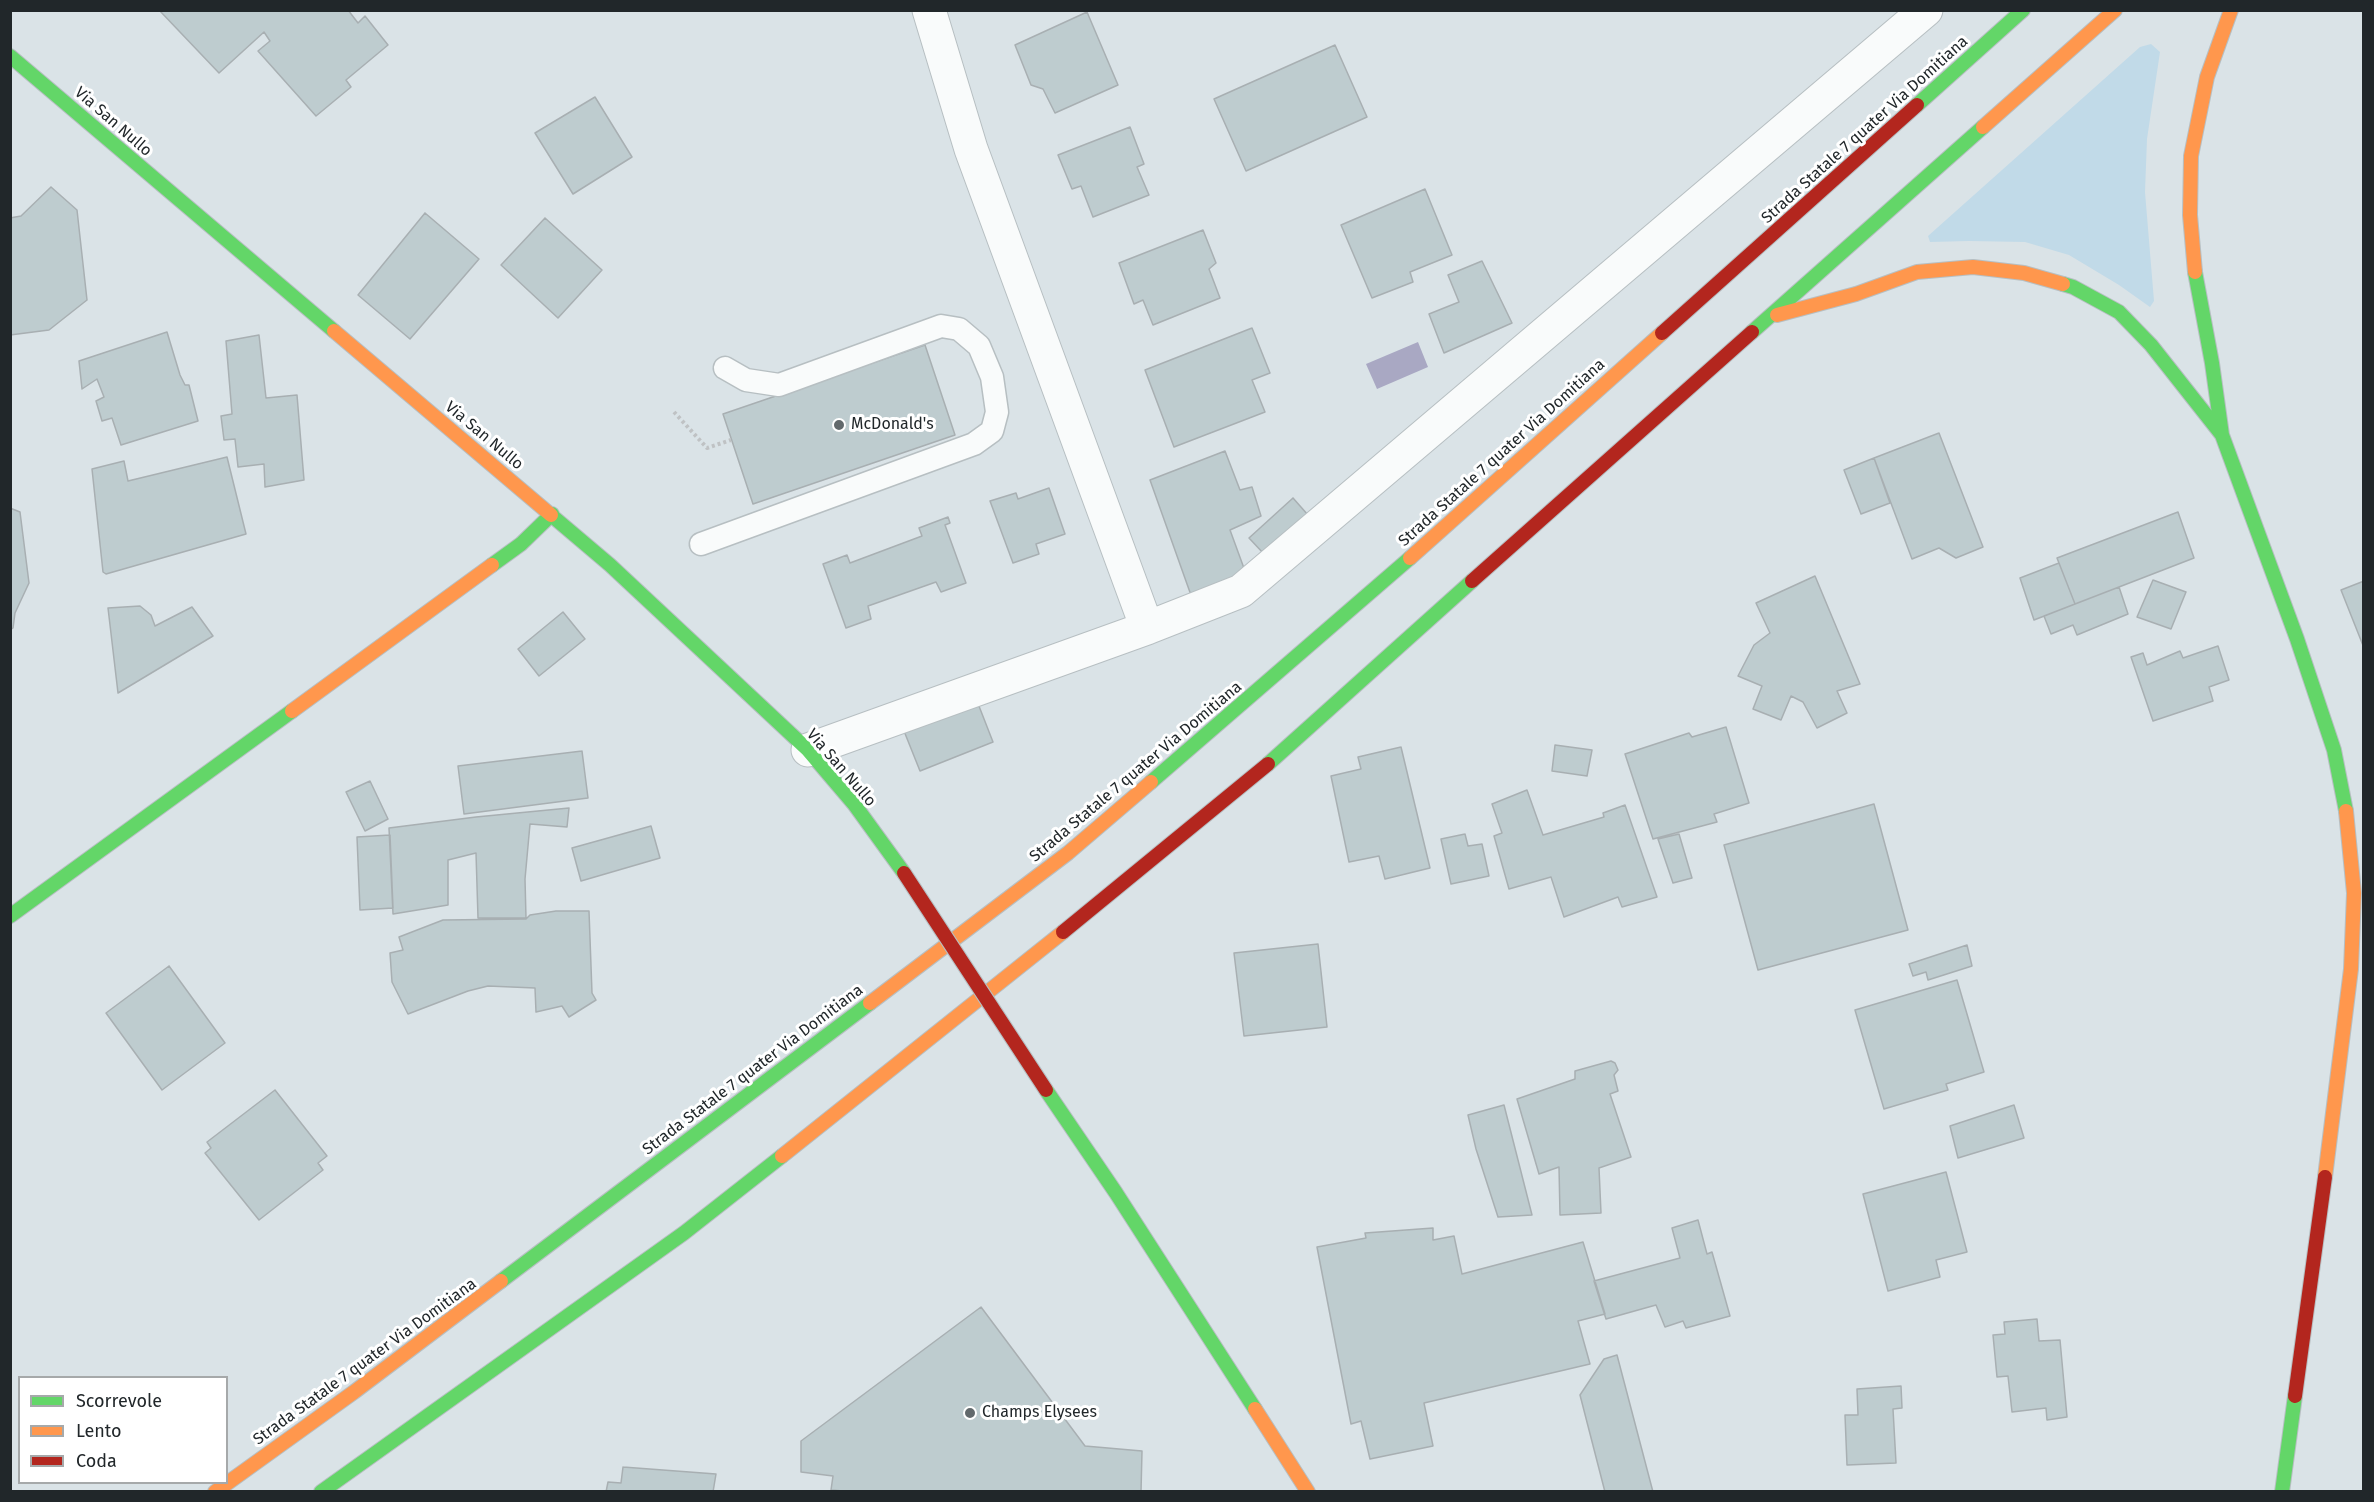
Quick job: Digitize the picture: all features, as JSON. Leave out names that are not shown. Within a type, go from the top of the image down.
[{"type":"main road","name":"Strada Statale 7 quater Via Domitiana","points":[[228,1482],[354,1392],[1068,853],[1344,617],[2023,10]]},
{"type":"main road","points":[[321,1491],[684,1233],[1034,956],[1285,750],[2115,10]]},
{"type":"main road","points":[[2231,10],[2207,77],[2191,156],[2190,214],[2194,271],[2212,363],[2222,435],[2297,639],[2334,750],[2348,821],[2354,893],[2351,969],[2343,1041],[2282,1491]]},
{"type":"main road","name":"Via San Nullo","points":[[10,57],[610,564],[808,750],[854,804],[904,873],[1116,1193],[1308,1491]]},
{"type":"main road","points":[[1770,317],[1856,294],[1917,272],[1973,267],[2024,273],[2073,287],[2119,312],[2151,345],[2222,435]]},
{"type":"main road","points":[[10,916],[520,543],[552,514]]},
{"type":"street","points":[[929,10],[971,148],[1147,628]]},
{"type":"street","points":[[808,750],[1147,628],[1241,591],[1926,10]]},
{"type":"lane","points":[[700,544],[974,444],[992,431],[997,412],[992,377],[979,346],[959,329],[941,326],[779,385],[746,380],[725,368]]},
{"type":"path","points":[[674,412],[708,448],[731,440]]},
{"type":"shaded area","points":[[2151,44],[2160,52],[2147,139],[2145,192],[2154,301],[2150,307],[2069,255],[2025,242],[1930,242],[1928,236],[2140,47]]},
{"type":"shaded area","points":[[1418,342],[1428,367],[1377,389],[1366,364]]},
{"type":"building","points":[[159,10],[348,10],[358,23],[365,16],[388,45],[346,80],[351,87],[316,116],[258,51],[270,41],[264,32],[219,73]]},
{"type":"building","points":[[1087,12],[1118,85],[1055,113],[1043,89],[1031,85],[1015,45]]},
{"type":"building","points":[[1335,45],[1367,117],[1246,171],[1214,99]]},
{"type":"building","points":[[595,97],[632,157],[573,194],[535,133]]},
{"type":"building","points":[[1130,127],[1144,164],[1137,167],[1149,195],[1093,217],[1081,186],[1072,189],[1058,155]]},
{"type":"building","points":[[51,187],[77,210],[87,300],[49,330],[10,335],[10,218],[21,216]]},
{"type":"building","points":[[1425,189],[1452,255],[1410,272],[1413,282],[1372,298],[1341,225]]},
{"type":"building","points":[[425,213],[479,259],[410,339],[358,295]]},
{"type":"building","points":[[545,218],[602,270],[558,318],[501,265]]},
{"type":"building","points":[[1203,230],[1216,263],[1209,269],[1220,298],[1153,325],[1143,300],[1134,304],[1119,263]]},
{"type":"building","points":[[1482,261],[1512,323],[1444,353],[1429,314],[1459,302],[1448,275]]},
{"type":"building","points":[[1252,328],[1270,373],[1252,380],[1265,412],[1174,447],[1145,370]]},
{"type":"building","points":[[167,332],[180,375],[185,385],[189,385],[198,421],[121,445],[112,418],[102,421],[96,401],[104,397],[97,379],[82,389],[79,361]]},
{"type":"building","points":[[259,335],[266,398],[297,395],[304,480],[265,487],[264,464],[238,467],[235,439],[224,440],[221,416],[232,414],[226,341]]},
{"type":"building","name":"McDonald's","points":[[925,345],[955,435],[753,504],[723,414]]},
{"type":"building","points":[[1939,433],[1983,547],[1956,558],[1939,548],[1912,559],[1874,458]]},
{"type":"building","points":[[1225,451],[1240,490],[1252,487],[1261,516],[1230,530],[1245,571],[1192,598],[1150,480]]},
{"type":"building","points":[[227,457],[246,534],[106,574],[103,572],[92,469],[124,461],[128,481]]},
{"type":"building","points":[[1874,458],[1890,503],[1861,514],[1844,470]]},
{"type":"building","points":[[1049,488],[1065,534],[1036,544],[1039,554],[1013,563],[990,501],[1016,493],[1018,499]]},
{"type":"building","points":[[1293,498],[1308,515],[1264,554],[1249,538]]},
{"type":"building","points":[[10,508],[20,512],[29,583],[15,613],[13,628],[10,630]]},
{"type":"building","points":[[2178,512],[2194,558],[2075,604],[2057,558]]},
{"type":"building","points":[[948,517],[950,523],[945,525],[966,583],[941,592],[936,582],[868,606],[871,619],[846,628],[823,564],[847,555],[850,563],[922,536],[919,528]]},
{"type":"building","points":[[2059,563],[2075,604],[2034,620],[2020,578]]},
{"type":"building","points":[[1815,576],[1860,684],[1837,691],[1847,713],[1817,728],[1803,702],[1791,696],[1781,720],[1753,709],[1762,686],[1738,676],[1754,645],[1770,633],[1756,603]]},
{"type":"building","points":[[2153,580],[2186,592],[2171,629],[2137,617]]},
{"type":"building","points":[[2364,581],[2364,648],[2341,590]]},
{"type":"building","points":[[2119,587],[2128,614],[2077,635],[2073,625],[2051,634],[2044,616]]},
{"type":"building","points":[[140,606],[151,615],[155,626],[192,607],[213,636],[118,693],[108,608]]},
{"type":"building","points":[[563,612],[585,639],[539,676],[518,649]]},
{"type":"building","points":[[2218,646],[2229,680],[2209,687],[2213,701],[2153,721],[2131,657],[2143,653],[2147,665],[2180,651],[2183,658]]},
{"type":"building","points":[[977,701],[993,742],[920,771],[904,731]]},
{"type":"building","points":[[1726,727],[1749,803],[1714,814],[1717,822],[1653,839],[1625,754],[1689,733],[1692,737]]},
{"type":"building","points":[[1555,745],[1592,750],[1587,776],[1552,771]]},
{"type":"building","points":[[1401,747],[1430,868],[1385,879],[1379,856],[1349,862],[1331,776],[1361,769],[1358,757]]},
{"type":"building","points":[[582,751],[588,798],[464,814],[458,766]]},
{"type":"building","points":[[370,781],[388,819],[365,831],[346,792]]},
{"type":"building","points":[[1527,790],[1543,835],[1604,817],[1603,813],[1625,805],[1657,897],[1622,907],[1618,897],[1564,917],[1551,877],[1509,889],[1494,836],[1502,833],[1492,804]]},
{"type":"building","points":[[1874,804],[1908,930],[1758,970],[1724,845]]},
{"type":"building","points":[[569,808],[567,827],[530,824],[525,879],[526,918],[478,918],[476,853],[448,860],[448,905],[393,914],[389,828]]},
{"type":"building","points":[[651,826],[660,858],[581,881],[572,848]]},
{"type":"building","points":[[1465,834],[1468,846],[1482,844],[1489,876],[1451,884],[1441,839]]},
{"type":"building","points":[[1679,834],[1692,878],[1673,883],[1658,839]]},
{"type":"building","points":[[390,835],[393,908],[360,910],[357,837]]},
{"type":"building","points":[[556,911],[589,911],[592,993],[596,1000],[569,1017],[562,1006],[536,1012],[535,988],[488,986],[468,991],[408,1014],[392,982],[390,953],[403,950],[399,937],[443,920],[526,919],[530,915]]},
{"type":"building","points":[[1318,944],[1327,1027],[1244,1036],[1234,953]]},
{"type":"building","points":[[1967,945],[1972,966],[1928,980],[1926,972],[1913,976],[1909,964]]},
{"type":"building","points":[[169,966],[225,1043],[162,1090],[106,1013]]},
{"type":"building","points":[[1957,980],[1984,1072],[1946,1084],[1948,1090],[1884,1109],[1855,1010]]},
{"type":"building","points":[[1611,1061],[1615,1063],[1618,1070],[1614,1075],[1618,1091],[1610,1094],[1631,1157],[1599,1168],[1601,1213],[1560,1215],[1559,1167],[1539,1174],[1517,1099],[1575,1079],[1575,1071]]},
{"type":"building","points":[[275,1090],[327,1156],[318,1163],[323,1170],[259,1220],[205,1153],[211,1148],[207,1142]]},
{"type":"building","points":[[1504,1105],[1532,1215],[1498,1217],[1476,1149],[1468,1115]]},
{"type":"building","points":[[2014,1105],[2024,1138],[1958,1158],[1950,1126]]},
{"type":"building","points":[[1946,1172],[1967,1252],[1936,1260],[1940,1277],[1888,1291],[1863,1194]]},
{"type":"building","points":[[1698,1220],[1707,1254],[1712,1252],[1730,1316],[1686,1328],[1683,1321],[1665,1327],[1656,1305],[1606,1319],[1594,1281],[1680,1258],[1672,1228]]},
{"type":"building","points":[[1433,1228],[1433,1240],[1454,1236],[1462,1274],[1583,1242],[1605,1314],[1578,1321],[1590,1364],[1424,1403],[1433,1446],[1370,1459],[1361,1421],[1351,1424],[1317,1247],[1366,1238],[1365,1233]]},
{"type":"building","points":[[981,1307],[1085,1446],[1142,1451],[1141,1492],[855,1492],[831,1490],[833,1476],[801,1472],[801,1441]]},
{"type":"building","points":[[2037,1319],[2039,1341],[2060,1340],[2067,1417],[2047,1420],[2046,1408],[2012,1412],[2008,1376],[1997,1377],[1993,1335],[2005,1334],[2004,1322]]},
{"type":"building","points":[[1617,1355],[1653,1492],[1605,1492],[1580,1395],[1604,1359]]},
{"type":"building","points":[[1901,1386],[1902,1408],[1893,1409],[1896,1463],[1847,1465],[1845,1415],[1858,1415],[1857,1389]]},
{"type":"building","points":[[623,1467],[716,1474],[713,1492],[606,1492],[608,1482],[621,1483]]},
{"type":"traffic: fast","points":[[1917,105],[2023,10]]},
{"type":"traffic: fast","points":[[10,56],[334,331]]},
{"type":"traffic: fast","points":[[1752,332],[1983,127]]},
{"type":"traffic: fast","points":[[2195,272],[2212,363],[2222,435],[2297,639],[2334,750],[2346,811]]},
{"type":"traffic: fast","points":[[2063,284],[2119,312],[2151,345],[2222,435]]},
{"type":"traffic: fast","points":[[492,565],[521,544],[552,514]]},
{"type":"traffic: fast","points":[[551,515],[610,565],[808,750],[854,804],[904,873]]},
{"type":"traffic: fast","points":[[1151,782],[1410,558]]},
{"type":"traffic: fast","points":[[1268,764],[1472,581]]},
{"type":"traffic: fast","points":[[10,916],[292,711]]},
{"type":"traffic: fast","points":[[501,1281],[870,1003]]},
{"type":"traffic: fast","points":[[1046,1090],[1116,1193],[1255,1409]]},
{"type":"traffic: fast","points":[[321,1492],[684,1233],[782,1156]]},
{"type":"traffic: fast","points":[[2282,1492],[2295,1396]]},
{"type":"traffic: slow","points":[[1983,127],[2115,10]]},
{"type":"traffic: slow","points":[[2195,272],[2190,215],[2191,156],[2207,77],[2231,10]]},
{"type":"traffic: slow","points":[[1777,315],[1856,294],[1917,272],[1973,267],[2024,273],[2063,284]]},
{"type":"traffic: slow","points":[[334,331],[551,515]]},
{"type":"traffic: slow","points":[[1410,558],[1662,333]]},
{"type":"traffic: slow","points":[[292,711],[492,565]]},
{"type":"traffic: slow","points":[[870,1003],[1068,853],[1151,782]]},
{"type":"traffic: slow","points":[[2325,1177],[2351,969],[2354,893],[2346,811]]},
{"type":"traffic: slow","points":[[782,1156],[1063,932]]},
{"type":"traffic: slow","points":[[228,1483],[354,1392],[501,1281]]},
{"type":"traffic: slow","points":[[1255,1409],[1308,1492]]},
{"type":"traffic: slow","points":[[215,1492],[226,1484]]},
{"type":"traffic: jam","points":[[1662,333],[1917,105]]},
{"type":"traffic: jam","points":[[1472,581],[1752,332]]},
{"type":"traffic: jam","points":[[1063,932],[1268,764]]},
{"type":"traffic: jam","points":[[904,873],[1046,1090]]},
{"type":"traffic: jam","points":[[2295,1396],[2325,1177]]},
{"type":"place","name":"McDonald's","points":[[839,425]]},
{"type":"place","name":"Champs Elysees","points":[[970,1413]]}]
